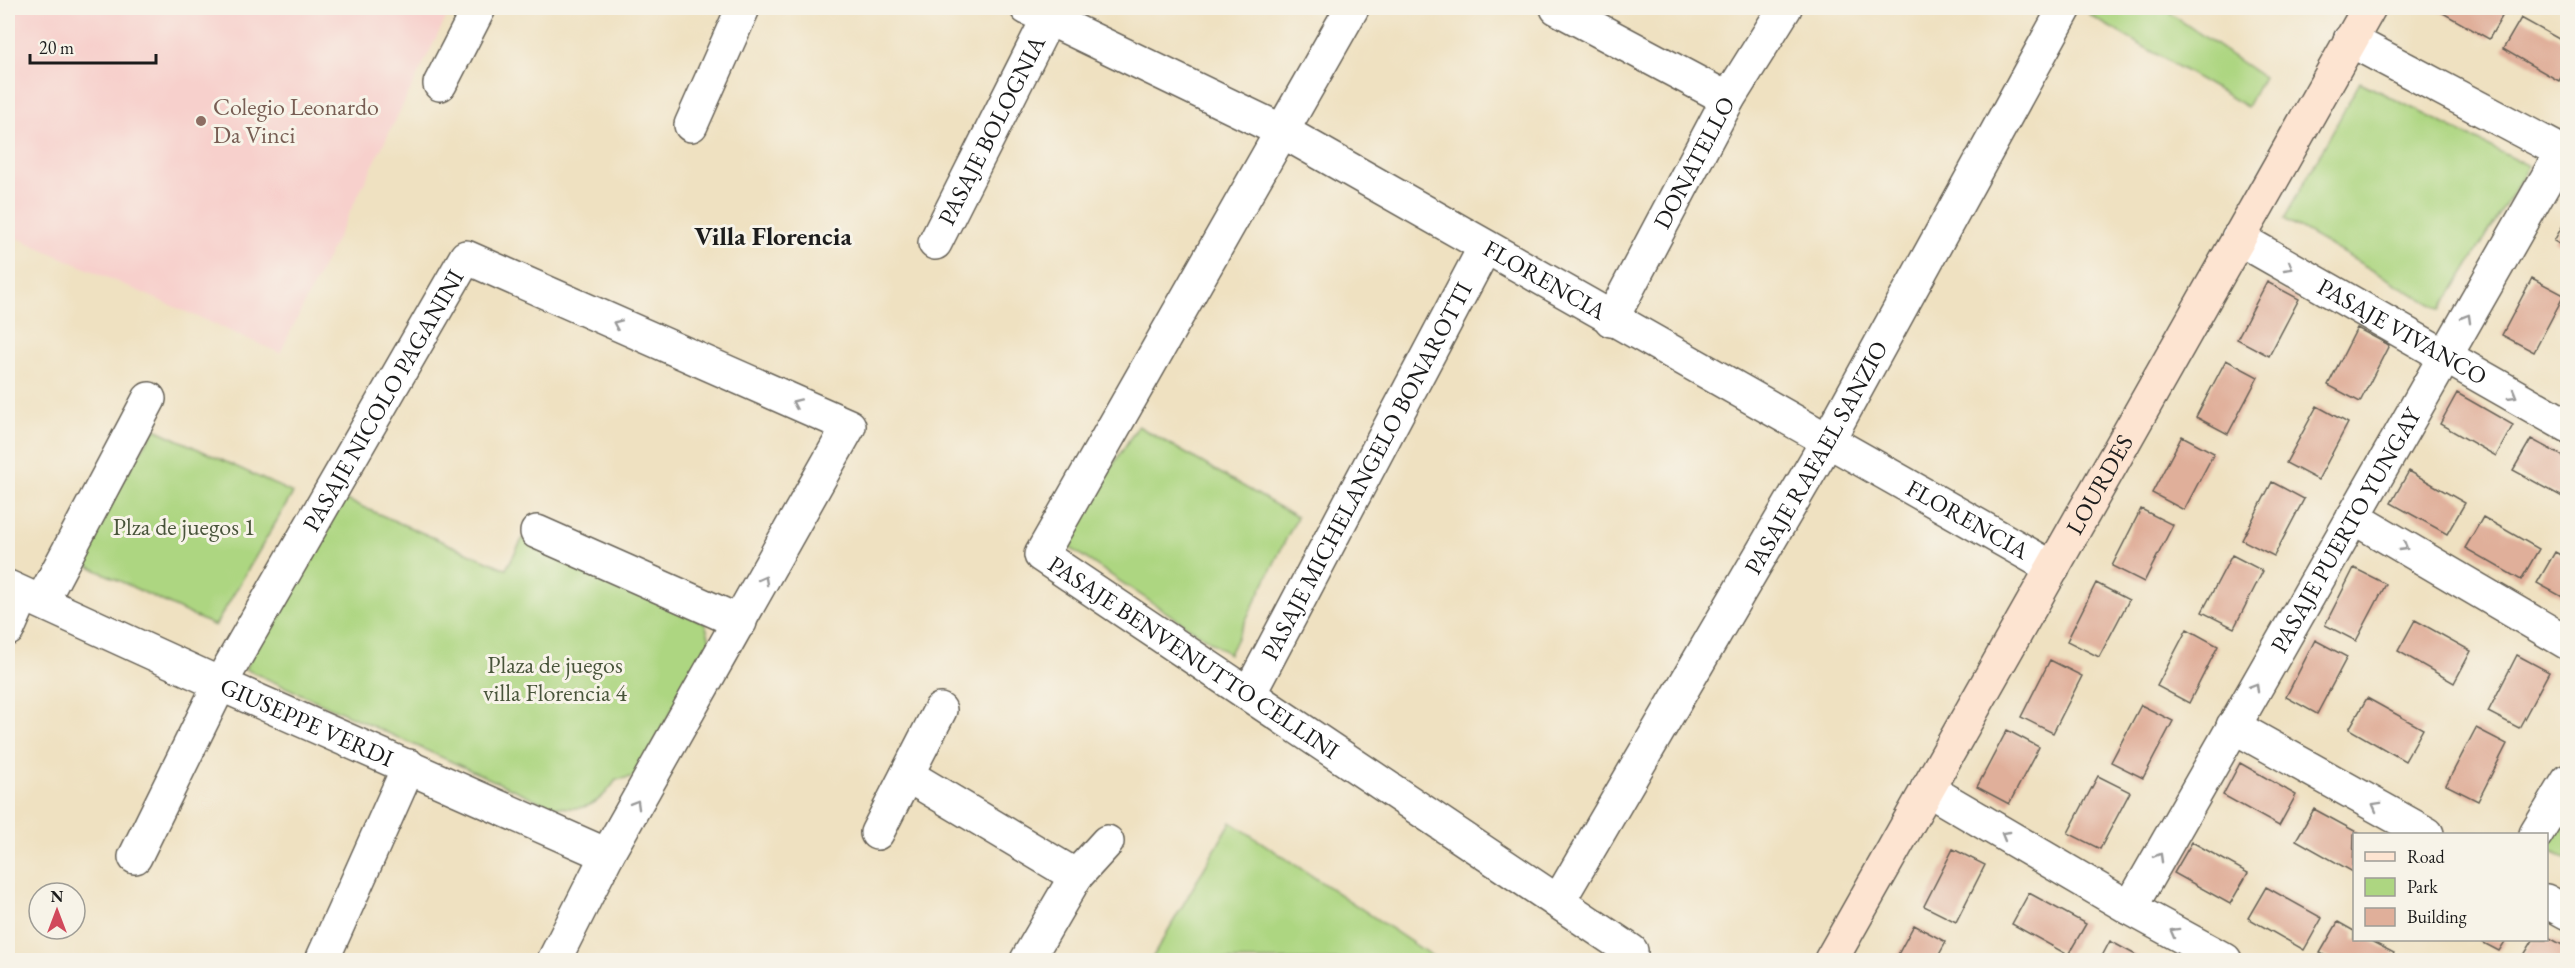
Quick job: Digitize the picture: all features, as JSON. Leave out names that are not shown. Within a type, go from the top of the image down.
[{"type":"street","points":[[440,84],[479,8]]},
{"type":"street","points":[[691,125],[743,8]]},
{"type":"street","points":[[1282,131],[1352,8]]},
{"type":"street","points":[[1557,8],[1728,99]]},
{"type":"street","name":"DONATELLO","points":[[1611,320],[1728,99],[1785,8]]},
{"type":"street","name":"PASAJE RAFAEL SANZIO","points":[[1558,902],[1828,440],[2065,8]]},
{"type":"street","name":"LOURDES","points":[[1831,960],[2369,8]]},
{"type":"street","name":"FLORENCIA","points":[[1051,14],[1282,131],[1611,320],[2053,568]]},
{"type":"street","name":"PASAJE BOLOGNIA","points":[[935,243],[1051,14]]},
{"type":"street","points":[[2350,40],[2565,153]]},
{"type":"street","name":"PASAJE BENVENUTTO CELLINI","points":[[1282,131],[1041,555],[1630,951]]},
{"type":"street","name":"PASAJE PUERTO YUNGAY","points":[[2130,908],[2353,517],[2565,153]]},
{"type":"street","name":"PASAJE VIVANCO","points":[[2238,238],[2568,426]]},
{"type":"street","name":"PASAJE MICHELANGELO BONAROTTI","points":[[1249,694],[1485,247]]},
{"type":"street","name":"PASAJE NICOLO PAGANINI","points":[[135,857],[220,684],[466,257],[849,426],[607,855],[554,960]]},
{"type":"street","points":[[8,629],[24,595],[149,399]]},
{"type":"street","points":[[2353,517],[2568,643]]},
{"type":"street","points":[[537,532],[740,622]]},
{"type":"street","name":"GIUSEPPE VERDI","points":[[24,595],[607,855]]},
{"type":"street","points":[[877,833],[940,710]]},
{"type":"street","points":[[2233,726],[2425,833]]},
{"type":"street","points":[[323,958],[409,766]]},
{"type":"street","points":[[907,775],[1076,876]]},
{"type":"street","points":[[2537,833],[2568,781]]},
{"type":"street","points":[[1927,789],[2130,908],[2225,960]]},
{"type":"street","points":[[1027,960],[1076,876],[1107,842]]},
{"type":"street","points":[[2548,903],[2568,913]]},
{"type":"shaded area","name":"Colegio Leonardo Da Vinci","points":[[8,8],[451,8],[280,353],[8,234]]},
{"type":"green space","points":[[2093,8],[2173,8],[2171,14],[2263,77],[2247,107],[2089,15]]},
{"type":"green space","points":[[2360,82],[2529,166],[2441,310],[2284,219]]},
{"type":"green space","points":[[1138,426],[1297,517],[1229,654],[1063,543]]},
{"type":"green space","name":"Plza de juegos 1","points":[[155,429],[293,493],[215,626],[73,559]]},
{"type":"green space","name":"Plaza de juegos villa Florencia 4","points":[[337,496],[506,569],[523,538],[705,623],[710,640],[636,776],[616,780],[602,797],[587,806],[570,808],[548,805],[245,669]]},
{"type":"green space","points":[[2567,801],[2567,860],[2548,849],[2548,835]]},
{"type":"green space","points":[[1231,822],[1438,960],[1151,960]]},
{"type":"building","points":[[2434,8],[2507,8],[2489,39]]},
{"type":"building","points":[[2521,18],[2568,44],[2568,66],[2559,81],[2503,49]]},
{"type":"building","points":[[2568,216],[2568,249],[2554,241]]},
{"type":"building","points":[[2532,278],[2564,295],[2534,352],[2502,335]]},
{"type":"building","points":[[2267,282],[2299,299],[2269,356],[2237,339]]},
{"type":"building","points":[[2357,328],[2389,345],[2360,402],[2328,385]]},
{"type":"building","points":[[2226,360],[2258,377],[2228,434],[2196,417]]},
{"type":"building","points":[[2457,393],[2513,425],[2496,456],[2440,424]]},
{"type":"building","points":[[2317,406],[2348,423],[2318,480],[2286,463]]},
{"type":"building","points":[[2182,436],[2214,453],[2184,510],[2152,493]]},
{"type":"building","points":[[2531,439],[2568,459],[2568,500],[2513,470]]},
{"type":"building","points":[[2409,471],[2465,503],[2447,534],[2391,503]]},
{"type":"building","points":[[2272,482],[2304,499],[2274,556],[2242,540]]},
{"type":"building","points":[[2141,509],[2173,525],[2144,582],[2112,566]]},
{"type":"building","points":[[2483,517],[2539,549],[2521,580],[2465,548]]},
{"type":"building","points":[[2555,552],[2568,559],[2568,600],[2537,583]]},
{"type":"building","points":[[2232,555],[2263,571],[2234,628],[2202,612]]},
{"type":"building","points":[[2354,568],[2386,584],[2356,641],[2325,625]]},
{"type":"building","points":[[2096,583],[2129,600],[2099,657],[2067,641]]},
{"type":"building","points":[[2415,620],[2471,651],[2454,683],[2398,651]]},
{"type":"building","points":[[2187,629],[2218,646],[2189,703],[2157,686]]},
{"type":"building","points":[[2315,640],[2347,657],[2317,714],[2286,697]]},
{"type":"building","points":[[2517,655],[2549,672],[2519,728],[2488,712]]},
{"type":"building","points":[[2050,660],[2082,676],[2053,733],[2021,717]]},
{"type":"building","points":[[2367,698],[2423,729],[2405,761],[2349,729]]},
{"type":"building","points":[[2141,705],[2173,721],[2143,778],[2111,762]]},
{"type":"building","points":[[2476,728],[2507,744],[2478,801],[2446,785]]},
{"type":"building","points":[[2007,730],[2039,747],[2009,804],[1977,787]]},
{"type":"building","points":[[2240,763],[2296,795],[2279,826],[2223,795]]},
{"type":"building","points":[[2098,776],[2130,792],[2100,849],[2068,833]]},
{"type":"building","points":[[2314,809],[2358,833],[2353,833],[2353,872],[2296,840]]},
{"type":"building","points":[[2192,842],[2248,873],[2230,904],[2174,873]]},
{"type":"building","points":[[1953,849],[1985,865],[1956,922],[1924,906]]},
{"type":"building","points":[[2266,887],[2322,918],[2304,950],[2248,918]]},
{"type":"building","points":[[2029,893],[2086,924],[2068,955],[2012,924]]},
{"type":"building","points":[[2338,922],[2353,930],[2353,941],[2371,941],[2394,953],[2390,960],[2333,960],[2320,953]]},
{"type":"building","points":[[1914,925],[1946,942],[1936,960],[1895,960]]},
{"type":"building","points":[[2548,937],[2568,948],[2568,960],[2521,960],[2532,941],[2548,941]]},
{"type":"building","points":[[2110,941],[2145,960],[2100,960]]},
{"type":"building","points":[[2480,941],[2505,941],[2499,951]]},
{"type":"place","name":"Colegio Leonardo Da Vinci","points":[[201,121]]},
{"type":"district","name":"Villa Florencia","points":[[773,236]]}]
